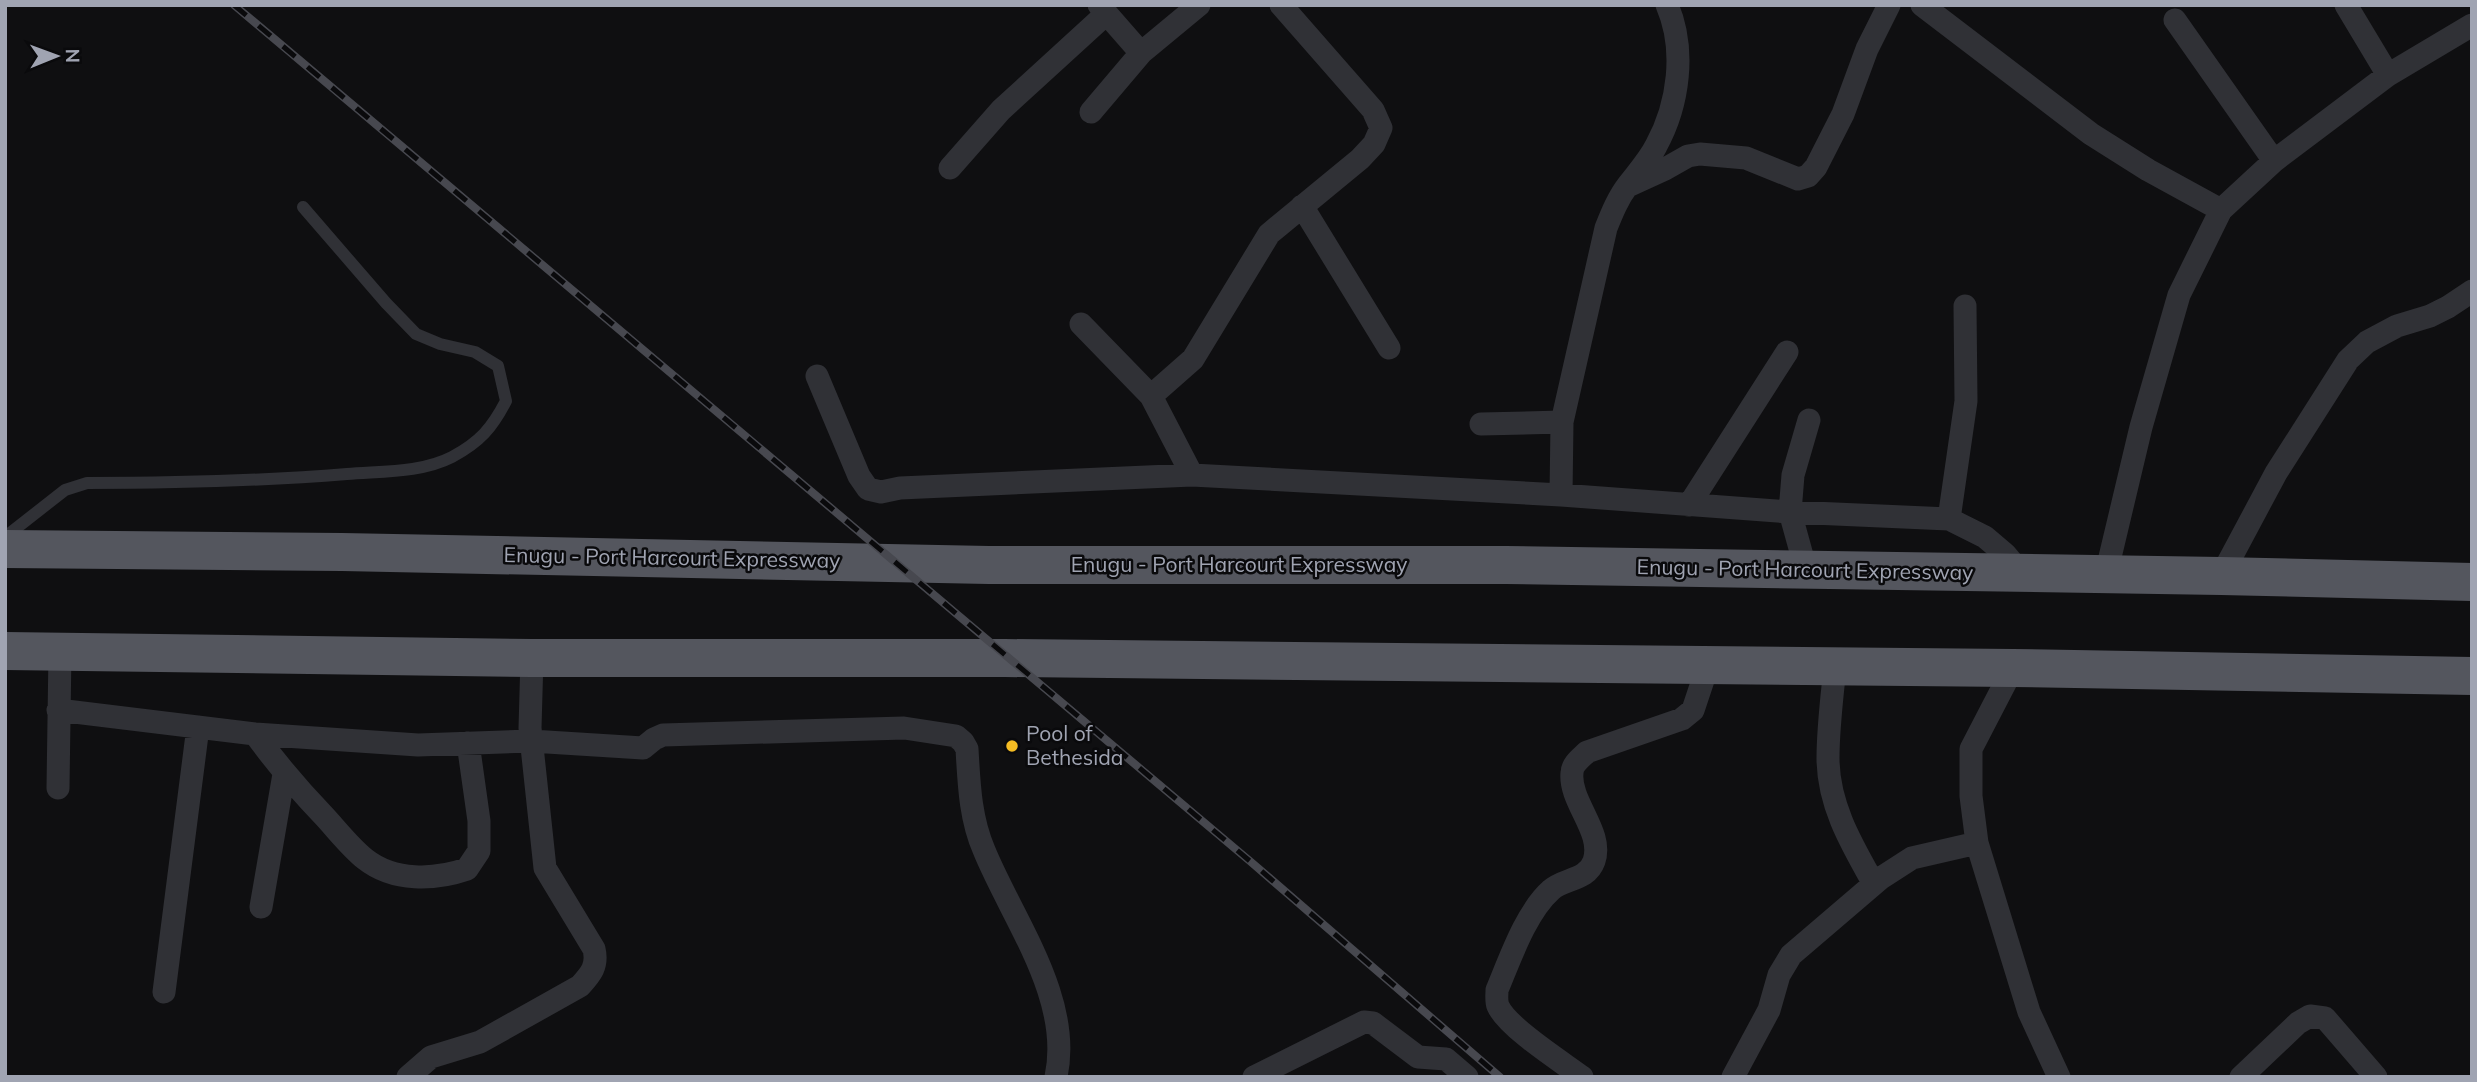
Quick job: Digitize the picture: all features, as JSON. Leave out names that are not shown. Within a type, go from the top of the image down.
[{"type":"highway","name":"Enugu - Port Harcourt Expressway","points":[[5,549],[356,552],[989,565],[1506,565],[2472,582]]},
{"type":"highway","points":[[5,651],[533,659],[1104,659],[2013,668],[2472,676]]},
{"type":"street","points":[[1091,112],[1141,54],[1199,5]]},
{"type":"street","points":[[1151,396],[1193,359],[1269,234],[1360,159],[1374,144],[1381,128],[1373,110],[1281,5]]},
{"type":"street","points":[[1561,495],[1562,422],[1606,228],[1615,206],[1656,146],[1670,116],[1677,77],[1677,43],[1667,5]]},
{"type":"street","points":[[1627,186],[1688,156],[1700,154],[1746,158],[1798,179],[1808,176],[1816,167],[1843,114],[1867,49],[1889,5]]},
{"type":"street","points":[[1922,5],[2091,134],[2148,170],[2221,210]]},
{"type":"street","points":[[2346,5],[2388,75]]},
{"type":"street","points":[[950,168],[1001,110],[1102,10],[1141,54]]},
{"type":"street","points":[[2175,20],[2274,161]]},
{"type":"street","points":[[2106,574],[2141,426],[2179,295],[2221,210],[2274,161],[2388,75],[2472,25]]},
{"type":"street","points":[[1302,206],[1389,348]]},
{"type":"street","points":[[2221,576],[2276,473],[2348,360],[2367,342],[2398,326],[2430,316],[2472,291]]},
{"type":"street","points":[[1949,519],[1966,401],[1965,306]]},
{"type":"street","points":[[1081,324],[1151,396],[1192,475]]},
{"type":"street","points":[[1689,505],[1787,352]]},
{"type":"street","points":[[817,376],[859,476],[868,489],[881,492],[900,488],[1192,475],[1561,495],[1790,512],[1949,519],[1985,537],[2005,554],[2021,573]]},
{"type":"street","points":[[1806,570],[1790,512],[1793,475],[1809,420]]},
{"type":"street","points":[[1482,424],[1562,422]]},
{"type":"street","points":[[58,788],[60,652]]},
{"type":"street","points":[[408,1077],[431,1057],[480,1042],[580,986],[596,964],[594,949],[545,868],[531,741],[533,659]]},
{"type":"street","points":[[1582,1077],[1518,1028],[1503,1013],[1497,1003],[1497,990],[1530,917],[1551,889],[1580,877],[1590,869],[1595,859],[1596,844],[1574,786],[1572,773],[1577,762],[1587,752],[1682,719],[1693,710],[1708,665]]},
{"type":"street","points":[[1835,667],[1828,761],[1835,803],[1846,835],[1874,884]]},
{"type":"street","points":[[2013,668],[1972,749],[1971,796],[1977,844],[2029,1012],[2059,1077]]},
{"type":"street","points":[[58,710],[255,734],[418,745],[531,741],[643,748],[663,735],[904,728],[956,736],[967,749],[970,802],[984,850],[1042,972],[1055,1016],[1059,1062],[1056,1077]]},
{"type":"street","points":[[164,992],[198,727]]},
{"type":"street","points":[[255,734],[284,774],[366,860],[399,875],[435,877],[467,869],[479,851],[479,821],[468,743]]},
{"type":"street","points":[[261,907],[284,774]]},
{"type":"street","points":[[1733,1077],[1769,1010],[1779,975],[1791,956],[1874,884],[1912,859],[1977,844]]},
{"type":"street","points":[[2241,1077],[2298,1023],[2310,1016],[2325,1018],[2376,1077]]},
{"type":"street","points":[[1254,1077],[1364,1021],[1373,1023],[1419,1057],[1446,1059],[1467,1077]]},
{"type":"lane","points":[[5,537],[65,490],[87,483],[276,480],[407,469],[450,458],[477,441],[492,427],[506,401],[498,366],[475,352],[440,344],[416,334],[303,207]]},
{"type":"railway","points":[[234,5],[1251,862],[1500,1077]]},
{"type":"place","name":"Pool of Bethesida","points":[[1012,746]]}]
